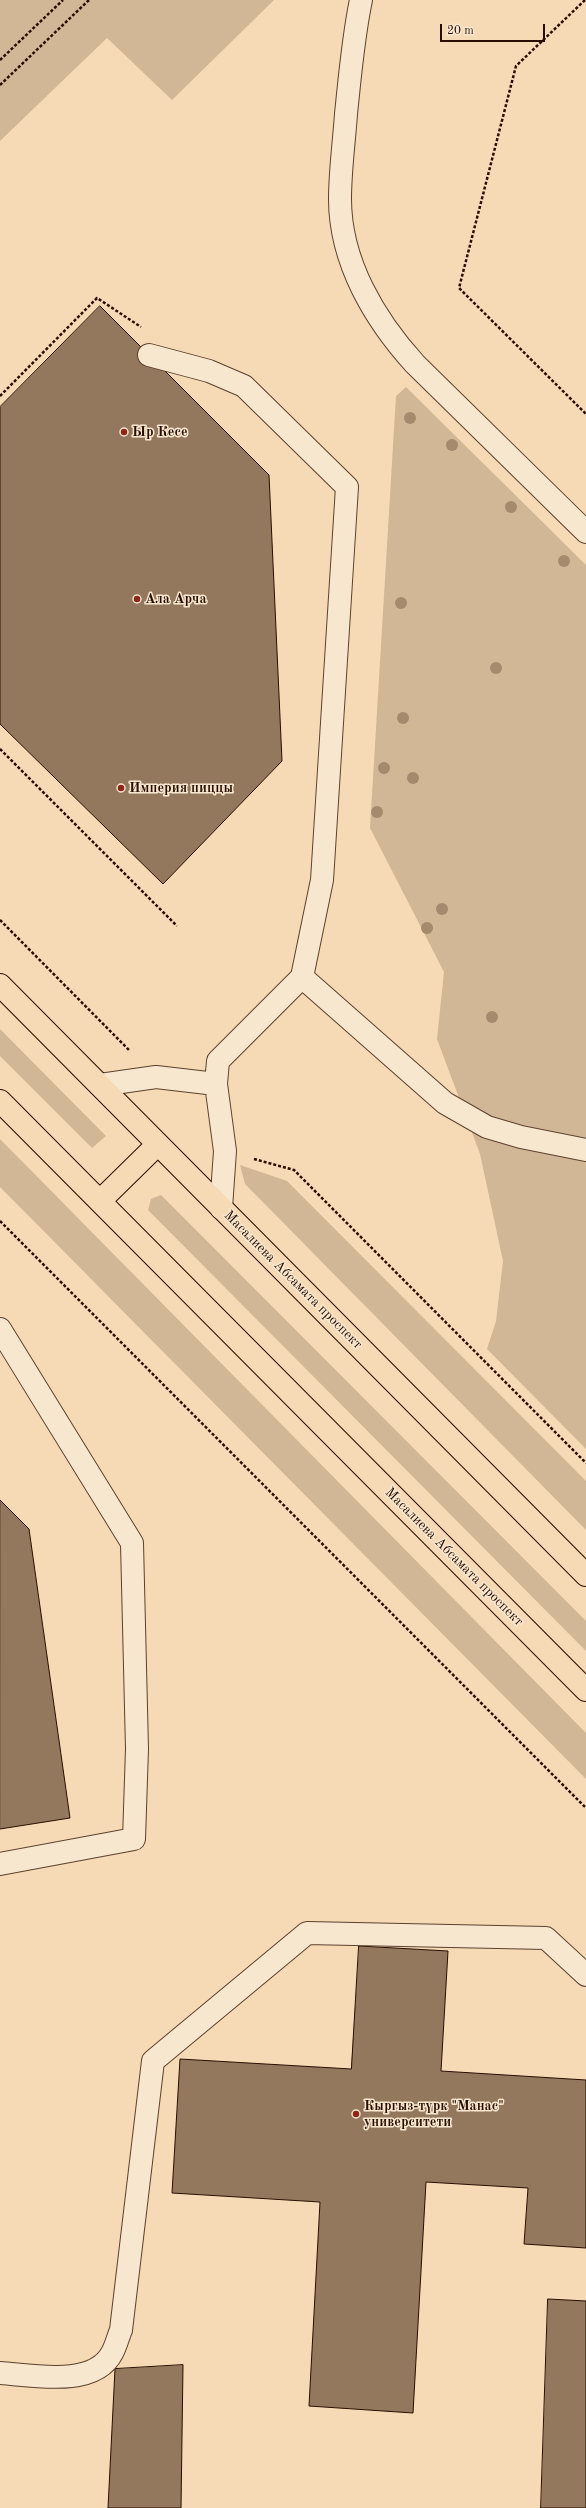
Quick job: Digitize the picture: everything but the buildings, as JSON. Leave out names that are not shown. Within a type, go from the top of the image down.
[{"type":"main road","name":"Масалиева Абсамата проспект","points":[[0,985],[157,1145],[586,1575]]},
{"type":"main road","name":"Масалиева Абсамата проспект","points":[[0,1101],[586,1690]]},
{"type":"main road","points":[[100,1201],[157,1145]]},
{"type":"street","points":[[361,0],[354,37],[340,201],[345,239],[365,294],[371,308],[390,336],[416,364],[586,532]]},
{"type":"street","points":[[149,355],[209,371],[244,386],[347,487],[322,880],[302,977],[218,1061],[216,1084],[225,1151],[221,1208]]},
{"type":"street","points":[[302,977],[445,1103],[487,1127],[521,1137],[586,1150]]},
{"type":"street","points":[[100,1086],[156,1077],[216,1084]]},
{"type":"street","points":[[0,1329],[132,1543],[137,1749],[134,1839],[0,1864]]},
{"type":"street","points":[[0,2373],[71,2378],[94,2370],[112,2354],[121,2330],[154,2061],[307,1933],[546,1938],[586,1975]]},
{"type":"path","points":[[0,60],[63,0]]},
{"type":"path","points":[[0,85],[89,0]]},
{"type":"path","points":[[584,0],[516,66],[459,288],[586,414]]},
{"type":"path","points":[[0,396],[97,298],[143,328]]},
{"type":"path","points":[[0,749],[177,926]]},
{"type":"path","points":[[0,920],[156,1077]]},
{"type":"path","points":[[225,1151],[294,1170],[586,1463]]},
{"type":"path","points":[[0,1221],[586,1808]]},
{"type":"shaded area","points":[[0,0],[274,0],[172,100],[107,38],[0,141]]},
{"type":"shaded area","points":[[406,387],[586,565],[586,1449],[487,1349],[496,1321],[503,1261],[480,1154],[437,1039],[444,972],[370,828],[396,396]]},
{"type":"shaded area","points":[[0,1029],[106,1136],[92,1148],[0,1056]]},
{"type":"shaded area","points":[[0,1139],[586,1733],[586,1779],[0,1187]]},
{"type":"shaded area","points":[[240,1165],[287,1181],[586,1481],[586,1530],[245,1184]]},
{"type":"shaded area","points":[[161,1195],[586,1621],[586,1651],[148,1210],[151,1199]]},
{"type":"place","name":"Ыр Кесе","points":[[124,432]]},
{"type":"place","name":"Ала Арча","points":[[137,599]]},
{"type":"place","name":"Империя пиццы","points":[[121,788]]},
{"type":"place","name":"Кыргыз-түрк \"Манас\" университети","points":[[356,2114]]}]
